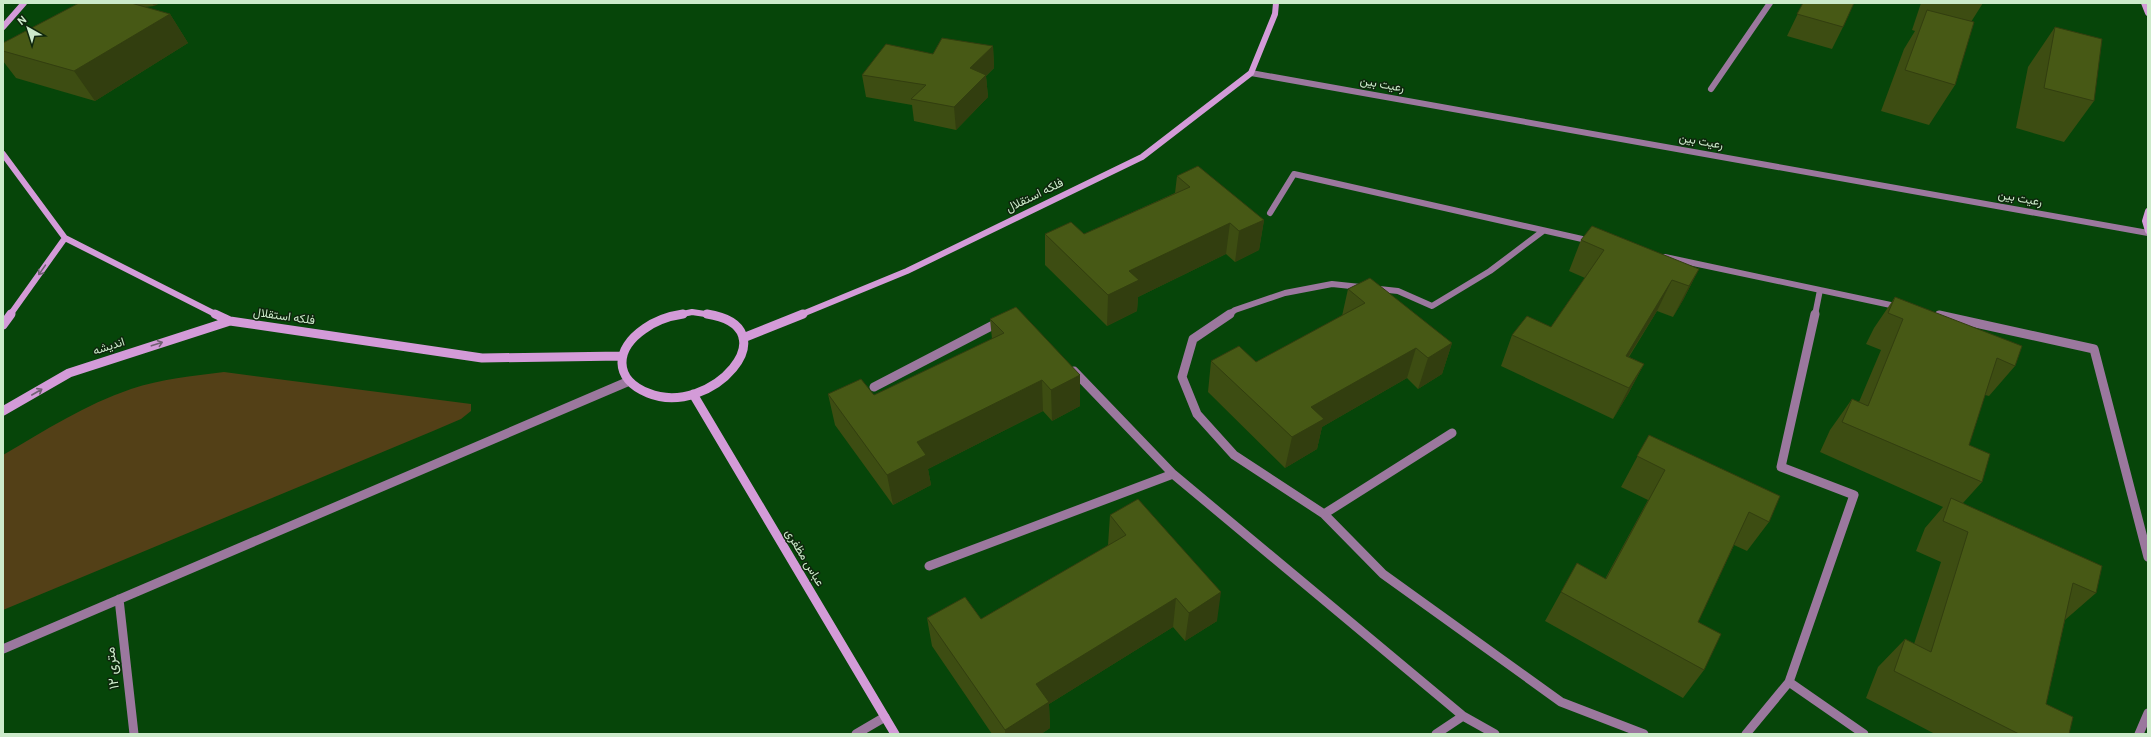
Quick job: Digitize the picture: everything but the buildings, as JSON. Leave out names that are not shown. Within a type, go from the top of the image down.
[{"type":"main road","points":[[3,27],[24,3]]},
{"type":"main road","points":[[1251,73],[1275,14],[1276,3]]},
{"type":"main road","points":[[2144,3],[2148,13]]},
{"type":"main road","name":"فلکه استقلال","points":[[743,338],[908,271],[1142,157],[1251,73]]},
{"type":"main road","name":"فلکه استقلال","points":[[3,154],[64,238],[230,321],[482,358],[622,356]]},
{"type":"main road","points":[[2148,211],[2145,220],[2148,232]]},
{"type":"main road","points":[[3,325],[64,238]]},
{"type":"main road","points":[[692,312],[710,313],[725,318],[736,326],[743,338],[743,350],[738,364],[727,377],[711,387],[693,394],[673,398],[654,397],[638,391],[627,382],[621,370],[622,356],[629,343],[641,330],[656,321],[674,315],[692,312]]},
{"type":"main road","name":"اندیشه","points":[[3,411],[69,373],[230,321]]},
{"type":"main road","name":"عباس مظفری","points":[[693,394],[896,734]]},
{"type":"street","points":[[1711,89],[1770,3]]},
{"type":"street","name":"رعیت بین","points":[[1251,73],[2148,232]]},
{"type":"street","points":[[1270,213],[1294,174],[1597,242]]},
{"type":"street","points":[[1543,231],[1490,271],[1432,306],[1398,291],[1332,284],[1285,293],[1235,310],[1193,339],[1182,377],[1196,414],[1234,455],[1324,514],[1383,574],[1561,702],[1644,734]]},
{"type":"street","points":[[1658,256],[1911,310]]},
{"type":"street","points":[[1746,734],[1789,682],[1854,495],[1781,467],[1820,290]]},
{"type":"street","points":[[1934,314],[2094,349],[2148,556]]},
{"type":"street","points":[[874,387],[1004,319]]},
{"type":"street","points":[[1068,364],[1173,474],[1463,716],[1495,734]]},
{"type":"street","points":[[3,649],[627,382]]},
{"type":"street","points":[[1324,514],[1452,433]]},
{"type":"street","points":[[929,566],[1173,474]]},
{"type":"street","name":"۱۲ متری","points":[[119,599],[134,734]]},
{"type":"street","points":[[1789,682],[1864,734]]},
{"type":"street","points":[[2139,734],[2148,714]]},
{"type":"street","points":[[1436,734],[1463,716]]},
{"type":"street","points":[[856,734],[885,717]]},
{"type":"shaded area","points":[[224,372],[471,404],[471,411],[461,419],[433,431],[3,610],[3,455],[82,410],[114,395],[131,389],[177,378]]}]
